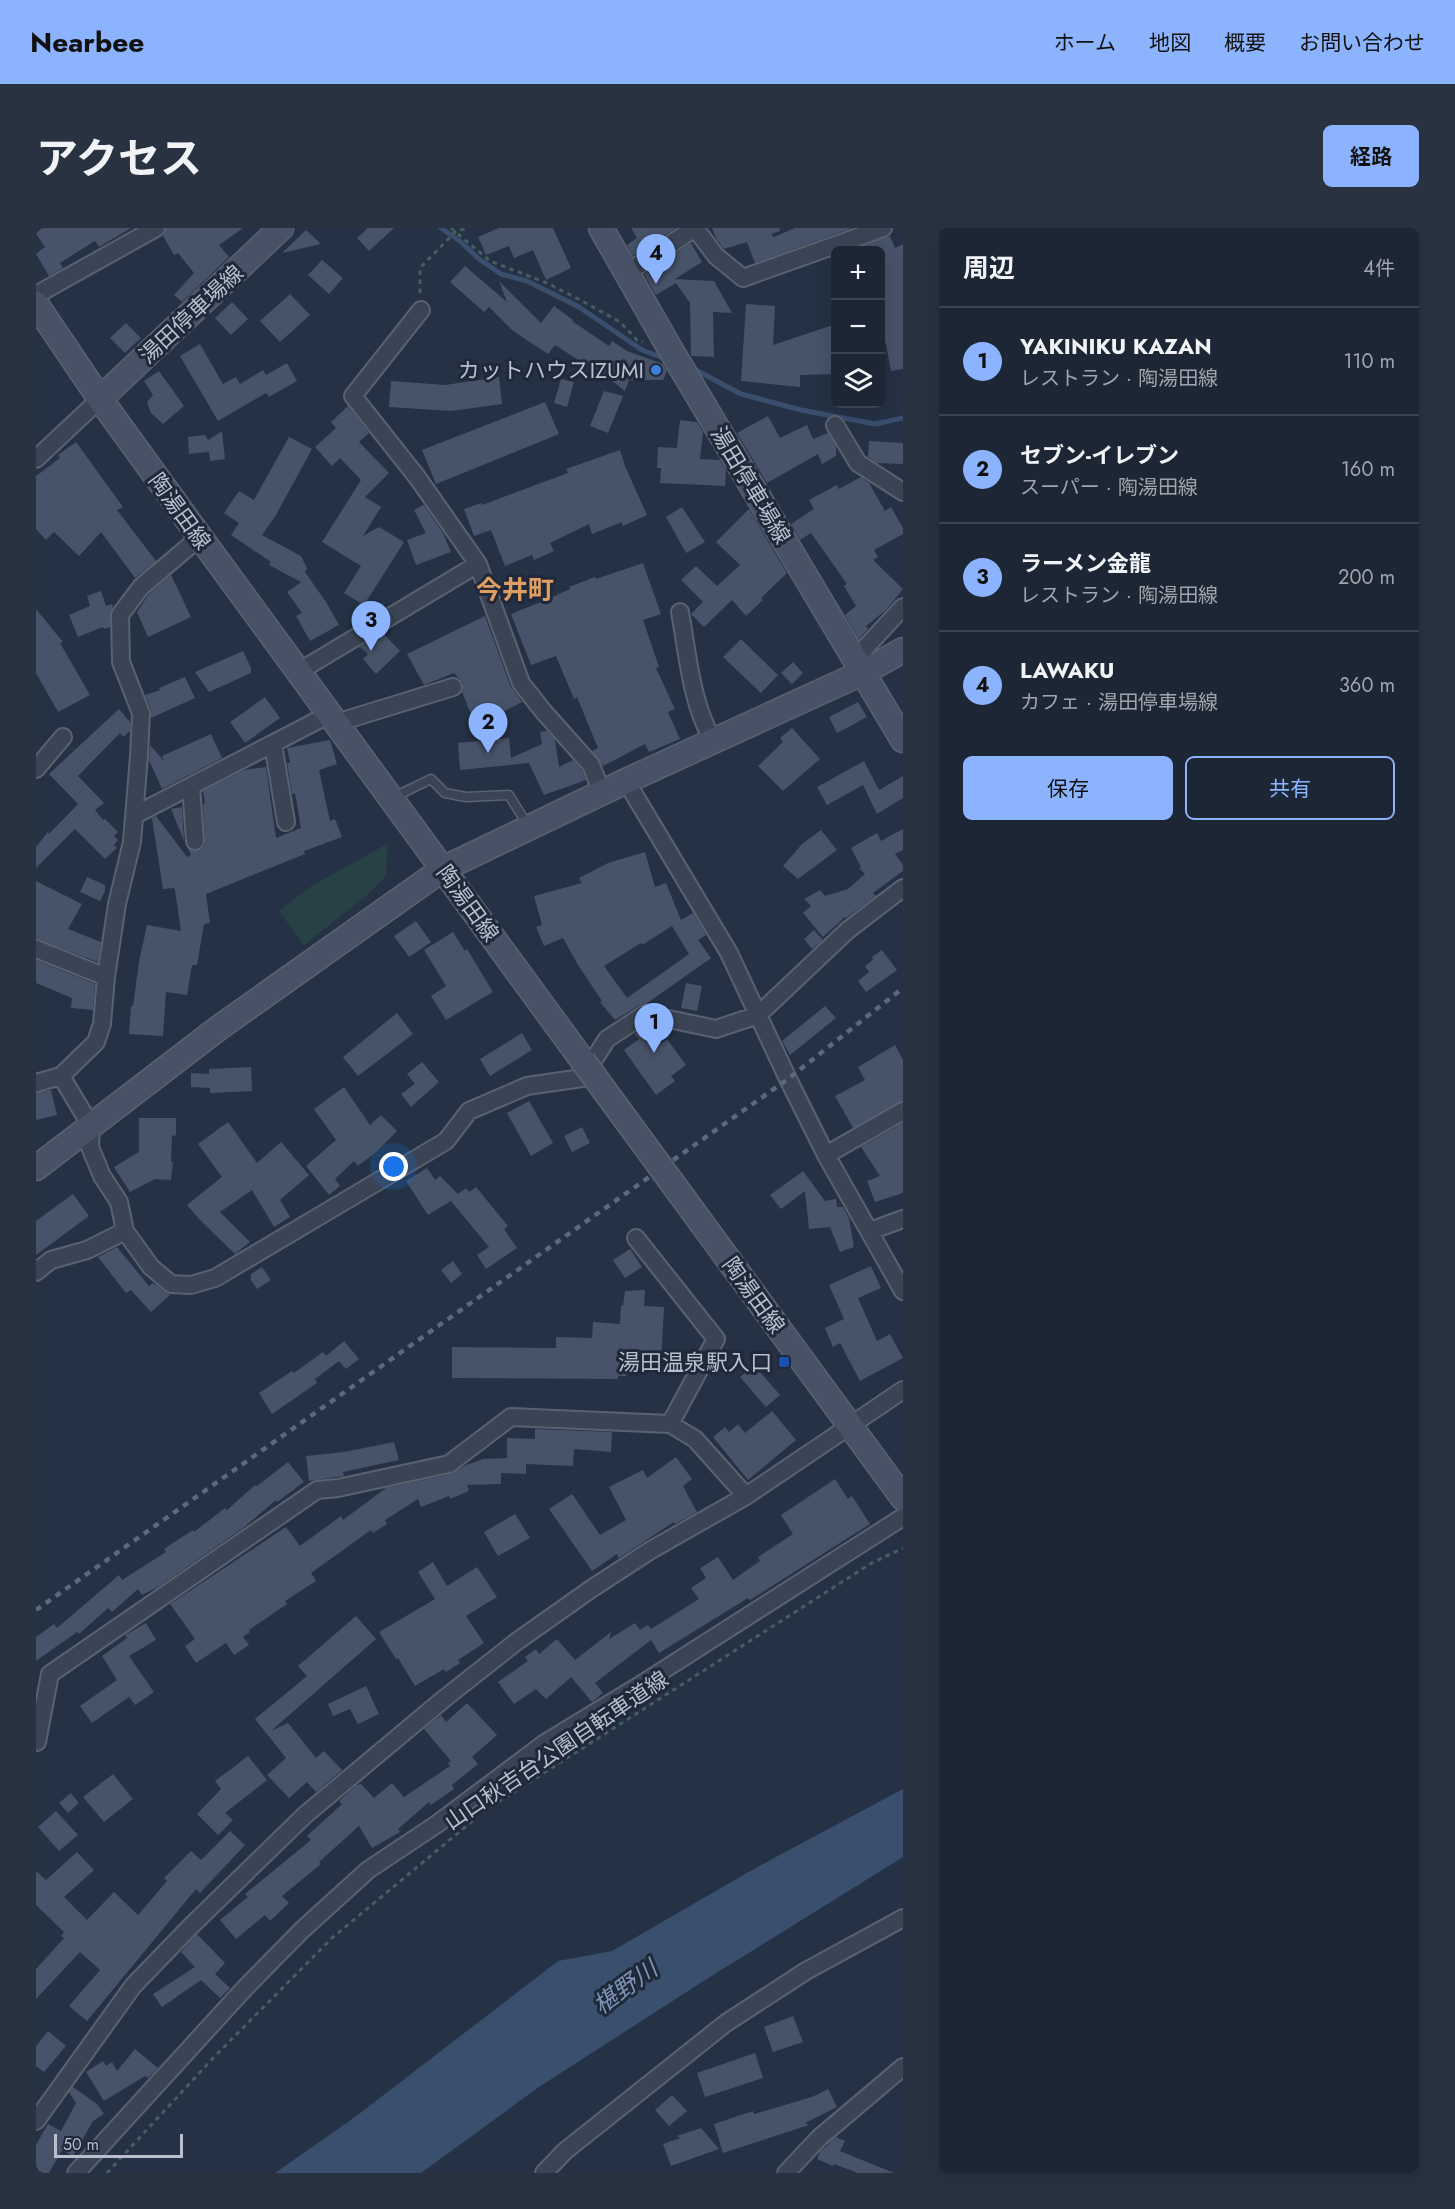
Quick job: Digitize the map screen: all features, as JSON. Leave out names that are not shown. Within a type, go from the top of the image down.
[{"type":"main road","name":"湯田停車場線","points":[[100,399],[281,228]]},
{"type":"main road","name":"湯田停車場線","points":[[602,228],[669,347],[903,740]]},
{"type":"main road","name":"陶湯田線","points":[[36,304],[100,399],[298,672],[903,1498]]},
{"type":"main road","points":[[36,1168],[220,1027],[443,869],[713,741],[859,666],[903,650]]},
{"type":"street","points":[[36,295],[156,228]]},
{"type":"street","points":[[628,272],[695,228],[716,255],[743,278],[883,228]]},
{"type":"street","points":[[421,310],[353,396],[417,477],[478,564],[520,683],[591,765],[602,793]]},
{"type":"street","points":[[36,459],[100,399]]},
{"type":"street","points":[[835,425],[858,463],[903,492]]},
{"type":"street","points":[[36,1083],[61,1076],[96,1042],[102,1024],[105,977],[117,904],[132,842],[141,713],[121,662],[120,615],[141,587],[200,537]]},
{"type":"street","points":[[298,672],[478,564]]},
{"type":"street","points":[[859,666],[903,607]]},
{"type":"street","points":[[680,612],[695,700],[704,725],[713,741]]},
{"type":"street","points":[[135,815],[273,744],[333,718],[453,687]]},
{"type":"street","points":[[36,769],[63,738]]},
{"type":"street","points":[[273,744],[286,822]]},
{"type":"street","points":[[626,781],[729,952],[826,1155],[903,1291]]},
{"type":"street","points":[[191,786],[195,841]]},
{"type":"street","points":[[61,1076],[91,1126],[90,1148],[102,1176],[119,1202],[124,1231],[151,1267],[171,1284],[191,1285],[215,1278],[446,1141],[469,1111],[527,1086],[582,1078],[607,1039],[645,1014],[716,1029],[758,1015],[848,930],[903,888]]},
{"type":"street","points":[[36,949],[105,977]]},
{"type":"street","points":[[826,1155],[903,1111]]},
{"type":"street","points":[[870,1231],[903,1219]]},
{"type":"street","points":[[36,1272],[51,1260],[87,1250],[124,1231]]},
{"type":"street","points":[[636,1238],[716,1339],[670,1424]]},
{"type":"street","points":[[36,2121],[134,1986],[191,1926],[305,1815],[445,1698],[591,1588],[651,1550],[746,1496],[903,1389]]},
{"type":"street","points":[[38,1742],[50,1674],[317,1491],[449,1464],[511,1417],[670,1424],[694,1439],[746,1496]]},
{"type":"street","points":[[75,2173],[244,1988],[302,1930],[368,1870],[437,1824],[545,1743],[903,1517]]},
{"type":"street","points":[[544,2173],[565,2151],[726,2023],[806,1971],[903,1918]]},
{"type":"street","points":[[786,2173],[819,2138],[903,2067]]},
{"type":"lane","points":[[391,799],[431,779],[446,793],[466,797],[509,795],[529,827]]},
{"type":"path","points":[[451,228],[490,261],[547,283],[584,302],[620,322],[637,340],[663,350],[669,347]]},
{"type":"path","points":[[421,310],[420,268],[456,231],[468,228]]},
{"type":"path","name":"山口秋吉台公園自転車道線","points":[[107,2173],[215,2056],[332,1938],[480,1814],[870,1564],[903,1548]]},
{"type":"green space","points":[[387,844],[386,876],[366,896],[304,945],[279,911],[310,887]]},
{"type":"water","name":"椹野川","points":[[903,1789],[903,1857],[539,2087],[421,2173],[275,2173],[355,2117],[558,1961],[612,1951],[759,1866]]},
{"type":"building","points":[[36,228],[131,228],[99,247],[95,241],[60,263],[63,268],[49,276],[36,254],[45,247],[36,234]]},
{"type":"building","points":[[166,228],[243,228],[219,245],[229,257],[182,302],[174,295],[194,273],[178,253],[174,255],[163,236]]},
{"type":"building","points":[[368,228],[394,228],[369,251],[357,238]]},
{"type":"building","points":[[499,228],[553,228],[571,268],[546,280],[533,250],[514,258],[509,246],[486,255],[478,237]]},
{"type":"building","points":[[631,228],[676,228],[633,256],[627,245],[637,238]]},
{"type":"building","points":[[712,228],[780,228],[780,231],[771,234],[774,237],[795,228],[852,228],[755,263],[747,242],[724,249]]},
{"type":"building","points":[[306,230],[321,244],[282,253]]},
{"type":"building","points":[[890,236],[895,248],[903,244],[903,369],[891,371],[885,342],[885,246],[862,246]]},
{"type":"building","points":[[691,243],[702,262],[675,279],[714,281],[732,313],[713,312],[714,357],[691,356],[690,303],[676,283],[656,295],[644,274]]},
{"type":"building","points":[[322,260],[343,278],[329,294],[308,275]]},
{"type":"building","points":[[465,266],[507,302],[499,281],[541,323],[554,306],[609,346],[612,341],[627,351],[663,364],[667,371],[663,380],[629,380],[625,391],[588,362],[586,365],[555,345],[548,354],[513,331],[489,307],[484,312],[450,282]]},
{"type":"building","points":[[290,294],[310,315],[280,342],[260,321]]},
{"type":"building","points":[[232,302],[248,319],[231,335],[215,318]]},
{"type":"building","points":[[746,304],[775,306],[773,345],[831,326],[831,374],[800,375],[800,387],[741,381]]},
{"type":"building","points":[[126,323],[141,338],[125,353],[110,338]]},
{"type":"building","points":[[200,344],[223,384],[236,377],[240,384],[263,370],[266,375],[287,363],[297,381],[269,397],[266,393],[218,421],[180,356]]},
{"type":"building","points":[[159,371],[184,406],[163,424],[151,413],[147,402],[153,395],[144,381]]},
{"type":"building","points":[[499,377],[502,404],[451,411],[389,407],[391,381],[445,385]]},
{"type":"building","points":[[561,379],[574,382],[567,407],[554,403]]},
{"type":"building","points":[[604,391],[623,396],[608,433],[590,426]]},
{"type":"building","points":[[545,402],[559,434],[436,484],[422,450]]},
{"type":"building","points":[[348,406],[369,433],[359,442],[389,473],[365,497],[381,507],[363,536],[379,527],[404,542],[364,605],[344,593],[361,566],[322,542],[361,480],[340,458],[332,466],[315,447],[336,428],[331,422]]},
{"type":"building","points":[[768,416],[780,438],[807,425],[813,439],[828,433],[836,446],[836,456],[822,464],[818,454],[767,483],[737,433]]},
{"type":"building","points":[[680,420],[697,422],[703,432],[700,459],[720,460],[726,470],[725,486],[660,483],[661,468],[657,468],[658,447],[677,448]]},
{"type":"building","points":[[222,431],[225,459],[210,461],[209,452],[187,454],[189,453],[188,437],[205,435],[208,440]]},
{"type":"building","points":[[289,437],[312,449],[276,515],[262,535],[301,556],[307,568],[305,572],[339,625],[310,641],[296,616],[302,613],[287,592],[301,582],[269,565],[271,562],[231,535],[239,523],[224,513],[239,491],[254,500]]},
{"type":"building","points":[[869,441],[903,443],[903,464],[877,463],[868,457]]},
{"type":"building","points":[[76,442],[123,507],[117,510],[156,561],[135,578],[101,532],[79,556],[54,532],[46,540],[36,529],[36,476],[60,458],[58,455]]},
{"type":"building","points":[[620,450],[647,515],[623,526],[622,522],[592,534],[589,524],[550,543],[554,551],[534,560],[532,555],[505,566],[491,530],[474,536],[464,509],[481,503],[482,505],[568,473],[566,469]]},
{"type":"building","points":[[861,477],[869,483],[885,511],[891,507],[903,528],[903,534],[874,550],[878,557],[873,560],[903,589],[886,610],[866,626],[868,629],[859,639],[845,615],[856,606],[844,586],[847,584],[811,533],[800,540],[791,524],[814,509],[809,500],[837,485],[839,489]]},
{"type":"building","points":[[424,505],[443,533],[451,552],[416,565],[407,540],[426,533],[414,510]]},
{"type":"building","points":[[682,507],[705,542],[686,553],[666,517]]},
{"type":"building","points":[[749,509],[787,573],[746,616],[732,600],[704,627],[691,614],[703,602],[681,580],[696,566],[717,586],[740,565],[716,542]]},
{"type":"building","points":[[643,563],[661,614],[643,620],[659,667],[656,668],[675,709],[668,712],[680,739],[649,752],[645,744],[603,766],[592,751],[598,748],[577,697],[574,699],[556,656],[531,665],[511,614],[570,589],[569,587]]},
{"type":"building","points":[[171,575],[191,617],[148,637],[137,612],[149,594]]},
{"type":"building","points":[[101,591],[106,606],[112,604],[113,606],[110,614],[110,627],[104,629],[103,627],[78,637],[69,615],[90,606],[87,596]]},
{"type":"building","points":[[36,609],[63,642],[60,643],[90,695],[58,712],[36,673]]},
{"type":"building","points":[[485,616],[511,687],[522,702],[495,716],[489,704],[470,712],[462,692],[463,683],[454,673],[424,685],[407,654]]},
{"type":"building","points":[[383,633],[400,651],[376,674],[363,659],[368,654],[360,647]]},
{"type":"building","points":[[741,639],[778,675],[761,693],[723,657]]},
{"type":"building","points":[[243,651],[251,673],[209,692],[195,672]]},
{"type":"building","points":[[793,662],[803,673],[792,684],[781,673]]},
{"type":"building","points":[[185,677],[195,698],[151,718],[151,709],[145,695]]},
{"type":"building","points":[[265,697],[280,718],[245,743],[230,722]]},
{"type":"building","points":[[858,702],[867,717],[837,733],[829,717]]},
{"type":"building","points":[[119,709],[130,722],[130,731],[123,737],[120,733],[78,776],[104,803],[95,810],[118,832],[114,836],[118,840],[114,845],[117,848],[105,859],[75,829],[36,868],[36,847],[48,832],[49,834],[78,804],[49,774]]},
{"type":"building","points":[[792,728],[820,759],[783,791],[758,766],[783,742],[780,738]]},
{"type":"building","points":[[547,731],[555,740],[559,767],[573,760],[586,780],[544,795],[529,763],[460,770],[458,743],[509,738],[511,758],[542,744],[540,732]]},
{"type":"building","points":[[211,734],[222,758],[162,789],[149,760],[150,745],[164,761],[162,756]]},
{"type":"building","points":[[330,740],[337,764],[319,770],[330,821],[335,819],[342,837],[206,894],[210,923],[204,924],[197,965],[192,965],[187,995],[166,992],[163,1036],[129,1034],[131,1006],[133,1006],[147,925],[181,931],[175,890],[174,888],[163,889],[152,818],[156,816],[187,857],[191,855],[188,848],[196,851],[205,845],[203,791],[244,770],[266,767],[276,838],[301,828],[295,793],[292,794],[287,748]]},
{"type":"building","points":[[864,761],[879,790],[903,776],[903,798],[877,814],[863,785],[827,805],[817,787]]},
{"type":"building","points":[[182,807],[184,841],[171,809]]},
{"type":"building","points":[[903,829],[903,850],[895,854],[903,865],[903,871],[873,893],[876,896],[845,917],[823,937],[803,913],[811,906],[804,899],[820,890],[825,896],[848,889],[865,874],[859,868],[861,867],[851,848],[877,833],[881,841]]},
{"type":"building","points":[[821,830],[837,850],[798,879],[783,866],[802,844]]},
{"type":"building","points":[[645,852],[655,887],[666,883],[681,920],[693,913],[706,935],[698,940],[711,958],[646,1004],[640,1005],[615,1020],[600,1002],[602,1001],[563,938],[544,946],[536,927],[542,925],[534,896],[582,883],[579,878],[608,863]],"holes":[[[672,926],[689,954],[627,998],[604,966]]]},
{"type":"building","points":[[87,877],[105,885],[100,901],[80,892]]},
{"type":"building","points":[[36,881],[82,904],[68,929],[101,942],[98,962],[36,939]]},
{"type":"building","points":[[416,921],[431,942],[409,957],[394,936]]},
{"type":"building","points":[[814,930],[823,940],[812,949],[804,939]]},
{"type":"building","points":[[453,932],[465,951],[467,949],[493,992],[446,1020],[431,996],[446,986],[424,950]]},
{"type":"building","points":[[882,950],[897,970],[866,992],[858,981],[869,972],[865,966]]},
{"type":"building","points":[[36,960],[95,984],[93,1010],[71,1008],[72,998],[36,983]]},
{"type":"building","points":[[686,983],[702,986],[697,1011],[681,1008]]},
{"type":"building","points":[[825,1006],[836,1018],[790,1055],[782,1041]]},
{"type":"building","points":[[397,1013],[413,1034],[358,1076],[343,1057]]},
{"type":"building","points":[[647,1025],[662,1043],[667,1039],[686,1065],[671,1076],[675,1081],[656,1095],[624,1050],[639,1039],[634,1034]]},
{"type":"building","points":[[522,1033],[532,1050],[490,1076],[480,1059]]},
{"type":"building","points":[[895,1045],[903,1060],[903,1101],[853,1128],[835,1096],[865,1080],[858,1067]]},
{"type":"building","points":[[422,1062],[439,1082],[411,1107],[401,1094],[415,1084],[407,1074]]},
{"type":"building","points":[[251,1067],[252,1091],[210,1093],[210,1088],[191,1087],[191,1073],[209,1074],[209,1069]]},
{"type":"building","points":[[344,1087],[370,1125],[381,1115],[397,1131],[358,1166],[354,1161],[335,1179],[340,1186],[329,1195],[306,1166],[336,1140],[314,1109]]},
{"type":"building","points":[[51,1090],[57,1115],[36,1120],[36,1093]]},
{"type":"building","points":[[529,1101],[553,1143],[531,1156],[507,1113]]},
{"type":"building","points":[[139,1118],[176,1118],[176,1136],[172,1135],[171,1180],[155,1179],[130,1192],[114,1167],[139,1152]]},
{"type":"building","points":[[228,1122],[257,1163],[281,1142],[309,1175],[280,1200],[290,1217],[274,1227],[252,1190],[220,1212],[250,1242],[235,1254],[187,1205],[222,1177],[198,1144]]},
{"type":"building","points":[[903,1123],[903,1193],[875,1202],[867,1181],[880,1176],[861,1147]]},
{"type":"building","points":[[582,1127],[590,1143],[572,1152],[564,1136]]},
{"type":"building","points":[[427,1168],[435,1180],[440,1176],[458,1194],[466,1188],[469,1192],[476,1187],[508,1226],[504,1229],[517,1248],[486,1269],[477,1255],[489,1247],[451,1201],[428,1215],[406,1181]]},
{"type":"building","points":[[803,1171],[825,1201],[836,1199],[837,1207],[843,1207],[849,1218],[854,1247],[840,1252],[830,1227],[809,1229],[805,1191],[781,1209],[770,1195]]},
{"type":"building","points":[[73,1194],[89,1216],[36,1255],[36,1221]]},
{"type":"building","points":[[117,1247],[149,1286],[153,1283],[170,1295],[151,1312],[131,1290],[126,1293],[98,1257]]},
{"type":"building","points":[[630,1249],[642,1267],[625,1278],[613,1260]]},
{"type":"building","points":[[453,1261],[462,1274],[451,1283],[441,1270]]},
{"type":"building","points":[[871,1266],[881,1288],[858,1298],[877,1341],[890,1334],[903,1358],[860,1381],[840,1343],[833,1347],[825,1328],[844,1319],[829,1285]]},
{"type":"building","points":[[262,1267],[271,1280],[257,1289],[251,1280],[251,1274]]},
{"type":"building","points":[[645,1290],[644,1306],[664,1307],[661,1360],[628,1359],[626,1376],[618,1376],[618,1379],[452,1378],[452,1347],[556,1348],[556,1337],[592,1338],[593,1322],[620,1324],[621,1305],[623,1306],[625,1291]]},
{"type":"building","points":[[344,1341],[359,1359],[346,1369],[339,1361],[315,1379],[317,1383],[272,1414],[259,1393],[292,1371],[294,1373],[323,1352],[326,1356]]},
{"type":"building","points":[[754,1365],[780,1395],[766,1407],[740,1377]]},
{"type":"building","points":[[772,1411],[796,1440],[748,1480],[713,1437],[725,1427],[729,1432],[738,1424],[745,1433]]},
{"type":"building","points":[[535,1429],[612,1432],[611,1452],[574,1449],[573,1466],[526,1464],[526,1474],[501,1473],[501,1484],[467,1485],[469,1491],[421,1507],[418,1499],[385,1520],[387,1524],[373,1533],[371,1530],[311,1573],[316,1581],[285,1601],[287,1604],[249,1630],[250,1632],[243,1637],[249,1645],[234,1655],[226,1643],[196,1663],[185,1646],[195,1639],[170,1604],[286,1527],[300,1546],[341,1516],[343,1520],[386,1488],[451,1474],[483,1459],[507,1458],[507,1438],[535,1439]]},
{"type":"building","points":[[394,1442],[399,1460],[343,1472],[344,1476],[309,1481],[306,1456],[344,1452]]},
{"type":"building","points":[[676,1457],[692,1479],[683,1486],[697,1512],[675,1524],[674,1522],[619,1558],[617,1554],[592,1571],[549,1509],[572,1494],[600,1535],[626,1520],[609,1487],[643,1470],[647,1478]]},
{"type":"building","points":[[288,1462],[304,1482],[158,1587],[142,1595],[138,1589],[112,1612],[108,1608],[79,1634],[77,1632],[36,1661],[36,1637],[54,1624],[57,1628],[119,1575],[122,1580],[166,1552],[164,1549],[193,1530],[194,1532],[225,1508],[227,1510],[255,1485],[257,1486]]},
{"type":"building","points":[[835,1479],[848,1499],[852,1496],[870,1524],[750,1600],[748,1598],[659,1653],[651,1640],[595,1683],[603,1693],[592,1702],[571,1677],[546,1699],[536,1689],[514,1704],[498,1682],[528,1661],[525,1657],[536,1649],[539,1654],[557,1639],[575,1660],[611,1632],[609,1639],[635,1623],[640,1630],[648,1625],[651,1629],[699,1599],[691,1588],[706,1578],[700,1568],[718,1557],[733,1580],[760,1561],[758,1557],[793,1534],[781,1515]]},
{"type":"building","points":[[515,1514],[530,1538],[498,1556],[484,1532]]},
{"type":"building","points":[[433,1562],[447,1586],[477,1567],[497,1597],[466,1616],[484,1643],[458,1660],[460,1663],[446,1672],[444,1669],[415,1686],[379,1632],[435,1599],[418,1572]]},
{"type":"building","points":[[356,1616],[376,1639],[271,1731],[288,1723],[316,1758],[324,1751],[342,1770],[316,1792],[307,1782],[289,1798],[267,1775],[286,1758],[255,1719],[307,1676],[298,1666]]},
{"type":"building","points":[[146,1623],[156,1640],[129,1656],[154,1692],[135,1705],[129,1697],[92,1723],[80,1706],[117,1680],[102,1656],[127,1638],[125,1635]]},
{"type":"building","points":[[366,1686],[379,1714],[358,1724],[350,1709],[333,1716],[328,1704]]},
{"type":"building","points":[[467,1703],[497,1735],[472,1757],[478,1764],[452,1785],[454,1789],[431,1805],[429,1802],[398,1829],[400,1832],[372,1848],[359,1826],[319,1862],[321,1864],[282,1896],[289,1903],[270,1921],[265,1915],[236,1939],[220,1920],[248,1897],[245,1894],[311,1840],[307,1836],[342,1804],[339,1801],[357,1785],[361,1784],[374,1798],[392,1783],[404,1797],[450,1766],[448,1763],[451,1761],[424,1729],[441,1715],[446,1722]]},
{"type":"building","points":[[248,1756],[267,1780],[225,1813],[233,1820],[218,1835],[197,1814],[221,1789],[215,1781]]},
{"type":"building","points":[[113,1774],[133,1799],[104,1822],[83,1797]]},
{"type":"building","points":[[71,1793],[79,1803],[68,1813],[59,1803]]},
{"type":"building","points":[[56,1811],[78,1835],[59,1851],[38,1827]]},
{"type":"building","points":[[230,1831],[245,1845],[200,1893],[196,1889],[87,2021],[69,2006],[100,1970],[80,1952],[36,1999],[36,1969],[64,1938],[61,1936],[64,1932],[36,1905],[36,1871],[46,1880],[77,1852],[94,1870],[64,1897],[87,1920],[114,1892],[138,1915],[167,1881],[164,1878],[191,1851],[201,1860]]},
{"type":"building","points":[[197,1934],[225,1963],[215,1974],[230,1988],[220,1998],[201,1980],[162,2007],[153,1994],[195,1967],[181,1952]]},
{"type":"building","points":[[793,2016],[803,2042],[773,2052],[764,2027]]},
{"type":"building","points":[[48,2031],[66,2046],[44,2072],[36,2066],[36,2046]]},
{"type":"building","points":[[135,2049],[158,2068],[148,2078],[145,2076],[104,2101],[86,2072],[103,2061],[106,2066],[112,2062],[117,2071]]},
{"type":"building","points":[[755,2053],[763,2078],[705,2097],[697,2073]]},
{"type":"building","points":[[73,2087],[97,2104],[104,2114],[93,2121],[73,2156],[62,2150],[49,2173],[36,2173],[36,2145],[48,2124],[61,2131],[76,2103],[69,2092]]},
{"type":"building","points":[[828,2089],[837,2107],[805,2123],[809,2125],[723,2153],[714,2124],[753,2111],[754,2114],[812,2097]]},
{"type":"building","points":[[672,2095],[687,2111],[669,2126],[655,2110]]},
{"type":"building","points":[[701,2128],[719,2149],[671,2166],[663,2144],[680,2138],[677,2136]]},
{"type":"building","points":[[836,2137],[845,2141],[840,2151],[894,2173],[858,2173],[817,2159],[820,2152]]},
{"type":"waterway","points":[[441,228],[501,274],[527,281],[579,307],[642,350],[666,359]]},
{"type":"waterway","points":[[692,368],[741,394],[801,410],[875,424],[903,418]]},
{"type":"railway","points":[[36,1610],[788,1079],[903,988]]},
{"type":"place","name":"LAWAKU","points":[[656,284]]},
{"type":"place","name":"カットハウスIZUMI","points":[[656,370]]},
{"type":"place","name":"ラーメン金龍","points":[[371,651]]},
{"type":"place","name":"セブン-イレブン","points":[[488,753]]},
{"type":"place","name":"YAKINIKU KAZAN","points":[[654,1053]]},
{"type":"place","name":"湯田温泉駅入口","points":[[784,1362]]},
{"type":"district","name":"今井町","points":[[515,590]]}]
